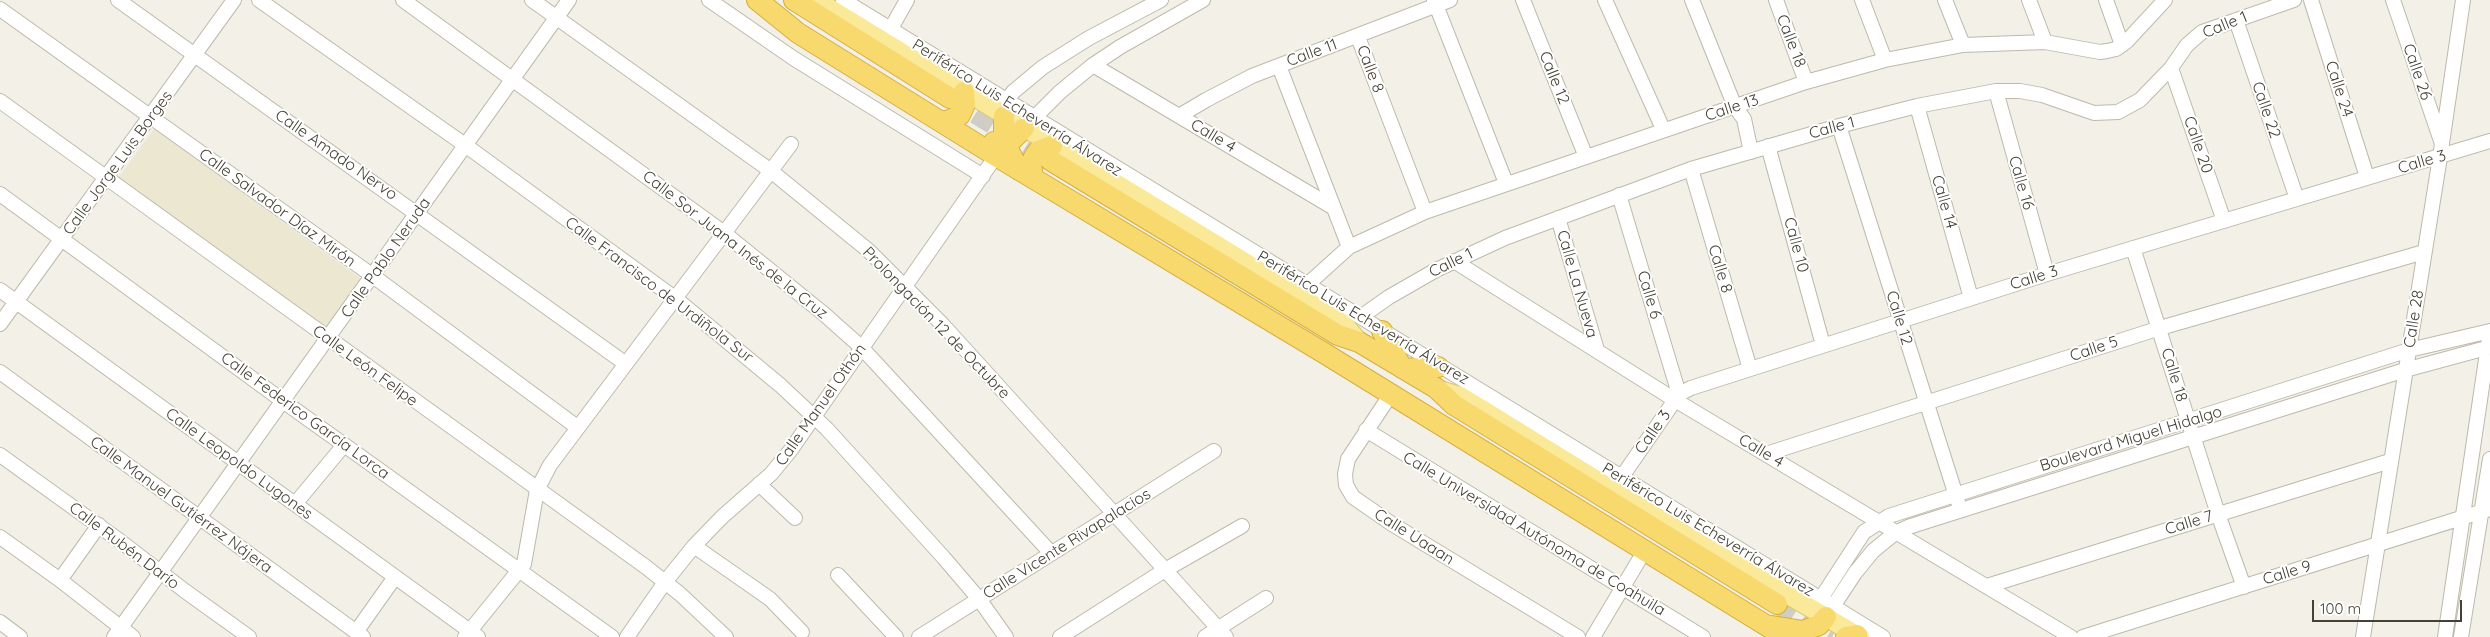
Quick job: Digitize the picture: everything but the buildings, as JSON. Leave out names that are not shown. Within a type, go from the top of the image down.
[{"type":"highway","points":[[758,0],[798,33],[972,140],[1001,148],[1026,174],[1391,394],[1785,637]]},
{"type":"highway","name":"Periférico Luis Echeverría Álvarez","points":[[794,0],[957,95]]},
{"type":"highway","points":[[942,121],[948,121],[960,115],[965,104],[957,95]]},
{"type":"highway","points":[[1001,148],[1005,108]]},
{"type":"highway","points":[[1001,148],[1020,134],[1029,123]]},
{"type":"highway","points":[[1026,174],[1038,151],[1051,153]]},
{"type":"highway","name":"Periférico Luis Echeverría Álvarez","points":[[1051,153],[1338,335],[1359,342],[1403,368],[1436,388],[1454,405],[1781,598]]},
{"type":"highway","points":[[1382,331],[1403,368],[1438,367]]},
{"type":"highway","points":[[1760,622],[1778,615],[1786,603],[1781,598]]},
{"type":"highway","points":[[1760,622],[1794,630],[1819,616]]},
{"type":"main road","name":"Periférico Luis Echeverría Álvarez","points":[[816,0],[957,95],[1005,108],[1029,123],[1051,153]]},
{"type":"main road","name":"Periférico Luis Echeverría Álvarez","points":[[1781,598],[1819,616],[1854,636]]},
{"type":"street","name":"Calle Amado Nervo","points":[[118,0],[418,213],[626,364]]},
{"type":"street","name":"Calle Jorge Luis Borges","points":[[0,324],[196,56],[234,0]]},
{"type":"street","name":"Calle Francisco de Urdiñola Sur","points":[[259,0],[465,145],[676,299],[739,350],[815,417],[979,599],[1006,637]]},
{"type":"street","name":"Calle Sor Juana Inés de la Cruz","points":[[402,0],[724,233],[777,274],[861,347],[1052,553]]},
{"type":"street","name":"Prolongación 12 de Octubre","points":[[532,0],[771,172],[846,232],[905,286],[1222,633]]},
{"type":"street","name":"Calle Pablo Neruda","points":[[117,632],[569,0]]},
{"type":"street","points":[[708,0],[793,58],[983,176]]},
{"type":"street","name":"Periférico Luis Echeverría Álvarez","points":[[843,0],[1005,108]]},
{"type":"street","points":[[890,30],[907,0]]},
{"type":"street","points":[[1005,108],[1026,80],[1064,53],[1161,0]]},
{"type":"street","points":[[1029,123],[1060,92],[1093,65],[1183,4],[1203,0]]},
{"type":"street","name":"Calle 11","points":[[1179,116],[1229,88],[1279,66],[1358,37],[1435,2],[1450,0]]},
{"type":"street","name":"Calle 12","points":[[1523,0],[1586,157]]},
{"type":"street","points":[[1605,0],[1663,129]]},
{"type":"street","points":[[1692,0],[1735,108],[1744,119],[1751,152]]},
{"type":"street","name":"Calle 18","points":[[1776,0],[1806,82]]},
{"type":"street","points":[[1862,0],[1885,60]]},
{"type":"street","points":[[1945,0],[1964,45]]},
{"type":"street","points":[[2028,0],[2045,42]]},
{"type":"street","points":[[2106,0],[2122,45],[2165,0]]},
{"type":"street","name":"Calle 1","points":[[1362,316],[1388,297],[1454,261],[1504,238],[1690,169],[1838,126],[1917,106],[1996,91],[2020,91],[2042,95],[2094,114],[2118,112],[2134,104],[2171,68],[2195,37],[2212,27],[2294,0]]},
{"type":"street","name":"Calle 24","points":[[2311,0],[2367,177]]},
{"type":"street","name":"Calle 26","points":[[2393,0],[2441,150]]},
{"type":"street","name":"Calle 28","points":[[2363,637],[2441,150],[2463,0]]},
{"type":"street","points":[[1435,2],[1506,183]]},
{"type":"street","name":"Calle Salvador Díaz Mirón","points":[[0,9],[373,276],[577,426]]},
{"type":"street","name":"Calle 22","points":[[2236,20],[2297,199]]},
{"type":"street","name":"Calle 8","points":[[1358,37],[1425,212]]},
{"type":"street","name":"Calle 13","points":[[1308,284],[1349,247],[1425,212],[1663,129],[1735,108],[1806,82],[1885,60],[1964,45],[2045,42],[2100,52],[2116,49],[2122,45]]},
{"type":"street","name":"Calle 4","points":[[1093,65],[1334,208]]},
{"type":"street","points":[[1279,66],[1349,247]]},
{"type":"street","name":"Calle 20","points":[[2171,68],[2224,221]]},
{"type":"street","name":"Calle 16","points":[[1996,91],[2047,274]]},
{"type":"street","name":"Calle León Felipe","points":[[0,101],[665,582],[726,637]]},
{"type":"street","name":"Calle 14","points":[[1917,106],[1971,298]]},
{"type":"street","name":"Periférico Luis Echeverría Álvarez","points":[[1029,123],[1308,284],[1362,316],[1438,367],[1485,392],[1621,478],[1819,616],[1883,637]]},
{"type":"street","name":"Calle 12","points":[[1838,126],[1960,509]]},
{"type":"street","name":"Calle 3","points":[[1621,478],[1677,397],[1750,369],[2047,274],[2367,177],[2441,150],[2490,141]]},
{"type":"street","points":[[471,635],[520,572],[526,555],[537,490],[547,469],[577,426],[676,299],[791,144]]},
{"type":"street","name":"Calle 10","points":[[1768,146],[1823,345]]},
{"type":"street","name":"Calle Manuel Othón","points":[[627,637],[665,582],[694,546],[722,517],[780,464],[815,417],[861,347],[1001,148]]},
{"type":"street","name":"Calle 8","points":[[1690,169],[1750,369]]},
{"type":"street","name":"Calle Federico García Lorca","points":[[0,194],[283,402],[612,637]]},
{"type":"street","name":"Calle 6","points":[[1619,195],[1677,397]]},
{"type":"street","name":"Calle La Nueva","points":[[1558,218],[1597,350]]},
{"type":"street","name":"Calle 18","points":[[2133,248],[2218,514],[2244,587]]},
{"type":"street","name":"Calle 5","points":[[1766,454],[2160,328],[2424,252]]},
{"type":"street","name":"Calle 4","points":[[1454,261],[1597,350],[1677,397],[1766,454],[2071,637]]},
{"type":"street","name":"Calle Leopoldo Lugones","points":[[0,290],[395,577],[471,635]]},
{"type":"street","points":[[2445,637],[2490,331]]},
{"type":"street","name":"Boulevard Miguel Hidalgo","points":[[1819,616],[1853,547],[1864,532],[1878,522],[1955,493],[2188,422],[2409,350],[2490,331]]},
{"type":"street","name":"Boulevard Miguel Hidalgo","points":[[1819,616],[1864,561],[1882,542],[1895,532],[1960,509],[2193,436],[2406,370],[2489,347]]},
{"type":"street","name":"Calle Manuel Gutiérrez Nájera","points":[[0,372],[359,634]]},
{"type":"street","name":"Calle Uaaan","points":[[1391,394],[1348,459],[1345,474],[1346,485],[1353,497],[1392,524],[1578,637]]},
{"type":"street","name":"Calle Universidad Autónoma de Coahuila","points":[[1366,430],[1703,637]]},
{"type":"street","points":[[295,504],[344,445]]},
{"type":"street","name":"Calle Vicente Rivapalacios","points":[[919,637],[1214,451]]},
{"type":"street","name":"Calle Rubén Darío","points":[[0,455],[99,525],[249,637]]},
{"type":"street","points":[[2461,637],[2486,510],[2490,459]]},
{"type":"street","name":"Calle 7","points":[[1988,586],[2390,461]]},
{"type":"street","points":[[760,484],[795,518]]},
{"type":"street","name":"Calle 9","points":[[2084,637],[2486,510]]},
{"type":"street","points":[[60,580],[99,525]]},
{"type":"street","points":[[1060,637],[1165,570],[1242,526]]},
{"type":"street","points":[[0,537],[60,580],[117,632],[133,637]]},
{"type":"street","points":[[694,546],[770,600],[803,632]]},
{"type":"street","points":[[1593,637],[1645,550]]},
{"type":"street","points":[[838,575],[896,637]]},
{"type":"street","points":[[359,634],[395,577]]},
{"type":"street","points":[[1205,637],[1222,633],[1266,598]]},
{"type":"street","points":[[0,622],[20,637]]},
{"type":"shaded area","points":[[154,129],[364,281],[328,331],[116,181]]},
{"type":"tunnel","points":[[950,98],[1050,160]]},
{"type":"tunnel","points":[[1777,604],[1832,637]]}]
